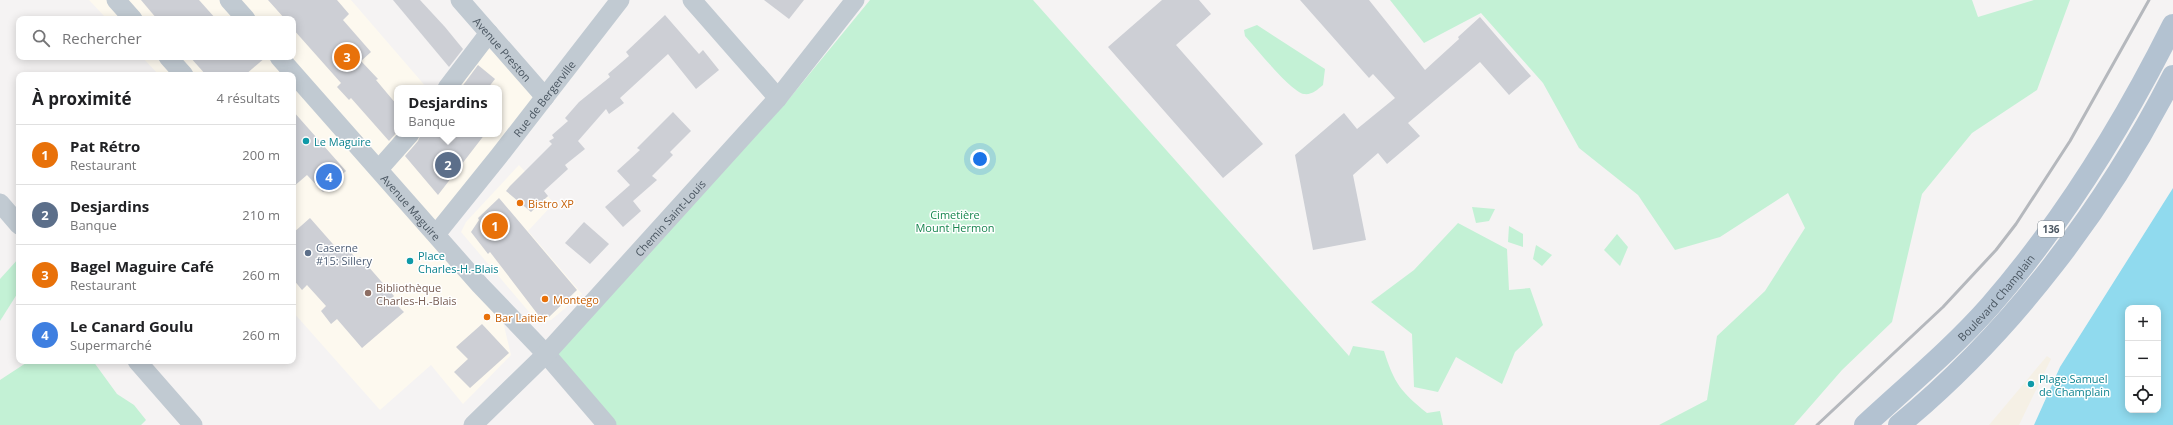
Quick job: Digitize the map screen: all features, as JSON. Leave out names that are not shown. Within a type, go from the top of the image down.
[{"type":"main road","name":"Boulevard Champlain","points":[[1865,425],[1950,347],[1989,306],[2027,261],[2063,211],[2117,128],[2173,25]]},
{"type":"main road","name":"136","points":[[1898,425],[1963,368],[2005,323],[2045,275],[2069,244],[2140,136],[2173,76]]},
{"type":"street","points":[[116,0],[130,16]]},
{"type":"street","points":[[229,0],[243,16]]},
{"type":"street","name":"Avenue Preston","points":[[460,0],[545,97]]},
{"type":"street","name":"Rue de Bergerville","points":[[437,233],[620,0]]},
{"type":"street","points":[[692,0],[778,98]]},
{"type":"street","name":"Chemin Saint-Louis","points":[[473,425],[546,354],[778,98],[855,0]]},
{"type":"street","points":[[449,85],[489,33]]},
{"type":"street","points":[[171,60],[181,72]]},
{"type":"street","name":"Avenue Maguire","points":[[282,60],[292,72]]},
{"type":"street","name":"Avenue Maguire","points":[[296,76],[437,233],[499,305],[546,354],[607,425]]},
{"type":"street","points":[[379,170],[407,137]]},
{"type":"street","points":[[0,203],[16,222]]},
{"type":"street","points":[[140,364],[193,425]]},
{"type":"shaded area","points":[[89,0],[351,0],[424,85],[394,85],[394,137],[502,137],[502,85],[442,85],[485,45],[545,97],[437,233],[499,305],[511,355],[463,404],[431,365],[380,410],[296,315],[296,72],[156,72],[145,60],[296,60],[296,16],[104,16]]},
{"type":"shaded area","points":[[519,165],[554,203],[528,231],[582,294],[551,320],[543,322],[536,320],[461,232],[466,222]]},
{"type":"green space","name":"Cimetière Mount Hermon","points":[[870,0],[1033,0],[1349,356],[1353,346],[1384,351],[1395,379],[1405,393],[1427,413],[1440,411],[1443,425],[607,425],[546,354],[784,105]]},
{"type":"green space","points":[[1390,0],[1972,0],[1978,17],[2034,0],[2070,0],[2037,90],[1972,133],[1922,194],[1892,322],[1842,370],[1794,425],[1659,425],[1707,400],[1717,336],[1765,291],[1805,228],[1788,193],[1720,237],[1675,250],[1638,195],[1579,148],[1543,83],[1481,13],[1424,43]]},
{"type":"green space","points":[[1257,25],[1325,69],[1323,85],[1310,94],[1304,94],[1290,85],[1245,36],[1244,30]]},
{"type":"green space","points":[[1472,207],[1495,209],[1489,221],[1476,223]]},
{"type":"green space","points":[[1458,223],[1507,249],[1509,290],[1530,288],[1543,325],[1515,352],[1502,384],[1456,357],[1438,392],[1414,387],[1412,334],[1371,302],[1414,270]]},
{"type":"green space","points":[[1509,226],[1523,234],[1523,247],[1508,242]]},
{"type":"green space","points":[[1617,234],[1628,247],[1620,266],[1604,250]]},
{"type":"green space","points":[[1536,245],[1552,255],[1542,266],[1533,259]]},
{"type":"green space","points":[[16,261],[16,296],[0,321],[0,279]]},
{"type":"green space","points":[[24,364],[95,364],[117,394],[134,405],[146,420],[141,425],[0,425],[0,380]]},
{"type":"sand","name":"Plage Samuel de Champlain","points":[[2047,356],[2051,359],[2019,425],[1989,425]]},
{"type":"water","points":[[2173,188],[2173,425],[2034,425],[2060,367]]},
{"type":"building","points":[[141,0],[199,0],[213,16],[154,16]]},
{"type":"building","points":[[268,0],[337,0],[349,14],[343,20],[371,52],[361,61],[378,79],[376,80],[394,101],[394,135],[389,141],[351,98],[349,100],[337,87],[341,83],[296,32],[296,16],[282,16]]},
{"type":"building","points":[[393,0],[420,0],[445,27],[463,49],[449,67]]},
{"type":"building","points":[[764,0],[804,0],[789,19]]},
{"type":"building","points":[[1162,0],[1199,0],[1211,14],[1176,45],[1263,144],[1223,178],[1108,47]]},
{"type":"building","points":[[1300,0],[1369,0],[1425,70],[1459,39],[1458,37],[1480,17],[1531,76],[1509,95],[1480,62],[1408,123],[1420,136],[1387,164],[1378,153],[1353,175],[1366,240],[1313,250],[1295,155],[1344,113],[1357,129],[1395,98],[1373,74],[1369,78]]},
{"type":"building","points":[[665,15],[699,54],[703,50],[719,70],[696,89],[668,54],[620,98],[624,103],[609,114],[606,109],[578,141],[585,149],[565,165],[568,169],[544,191],[548,196],[531,212],[506,191],[552,144],[549,141],[554,138],[552,135],[568,121],[565,118],[579,102],[610,77],[608,74],[629,56],[626,52]]},
{"type":"building","points":[[193,60],[262,60],[248,72],[203,72]]},
{"type":"building","points":[[478,65],[495,79],[490,85],[463,85]]},
{"type":"building","points":[[673,112],[691,131],[670,152],[673,155],[652,176],[657,180],[633,201],[641,211],[623,227],[605,207],[630,185],[617,171],[640,150],[637,148]]},
{"type":"building","name":"Le Maguire","points":[[296,114],[346,171],[323,192],[307,175],[296,184]]},
{"type":"building","points":[[420,137],[483,137],[438,195],[405,156]]},
{"type":"building","points":[[499,198],[577,290],[549,317],[539,316],[490,252],[488,254],[471,232],[479,220],[478,218]]},
{"type":"building","points":[[310,218],[339,251],[345,245],[357,260],[360,257],[394,296],[391,299],[404,312],[362,348],[337,319],[331,324],[321,311],[326,306],[307,285],[302,290],[296,283],[296,230]]},
{"type":"building","points":[[584,222],[609,244],[590,264],[565,243]]},
{"type":"building","points":[[482,324],[509,353],[470,388],[454,372],[468,359],[456,347]]},
{"type":"railway","points":[[1817,425],[1943,307],[1996,250],[2016,224],[2070,141],[2149,0]]},
{"type":"place","name":"Bagel Maguire Café","points":[[347,57]]},
{"type":"place","name":"Le Maguire","points":[[306,141]]},
{"type":"place","name":"Desjardins","points":[[448,165]]},
{"type":"place","name":"Le Canard Goulu","points":[[329,177]]},
{"type":"place","name":"Bistro XP","points":[[520,203]]},
{"type":"place","name":"Pat Rétro","points":[[495,226]]},
{"type":"place","name":"Caserne #15: Sillery","points":[[308,253]]},
{"type":"place","name":"Place Charles-H.-Blais","points":[[410,261]]},
{"type":"place","name":"Bibliothèque Charles-H.-Blais","points":[[368,293]]},
{"type":"place","name":"Montego","points":[[545,299]]},
{"type":"place","name":"Bar Laitier","points":[[487,317]]},
{"type":"place","name":"Plage Samuel de Champlain","points":[[2031,384]]}]
